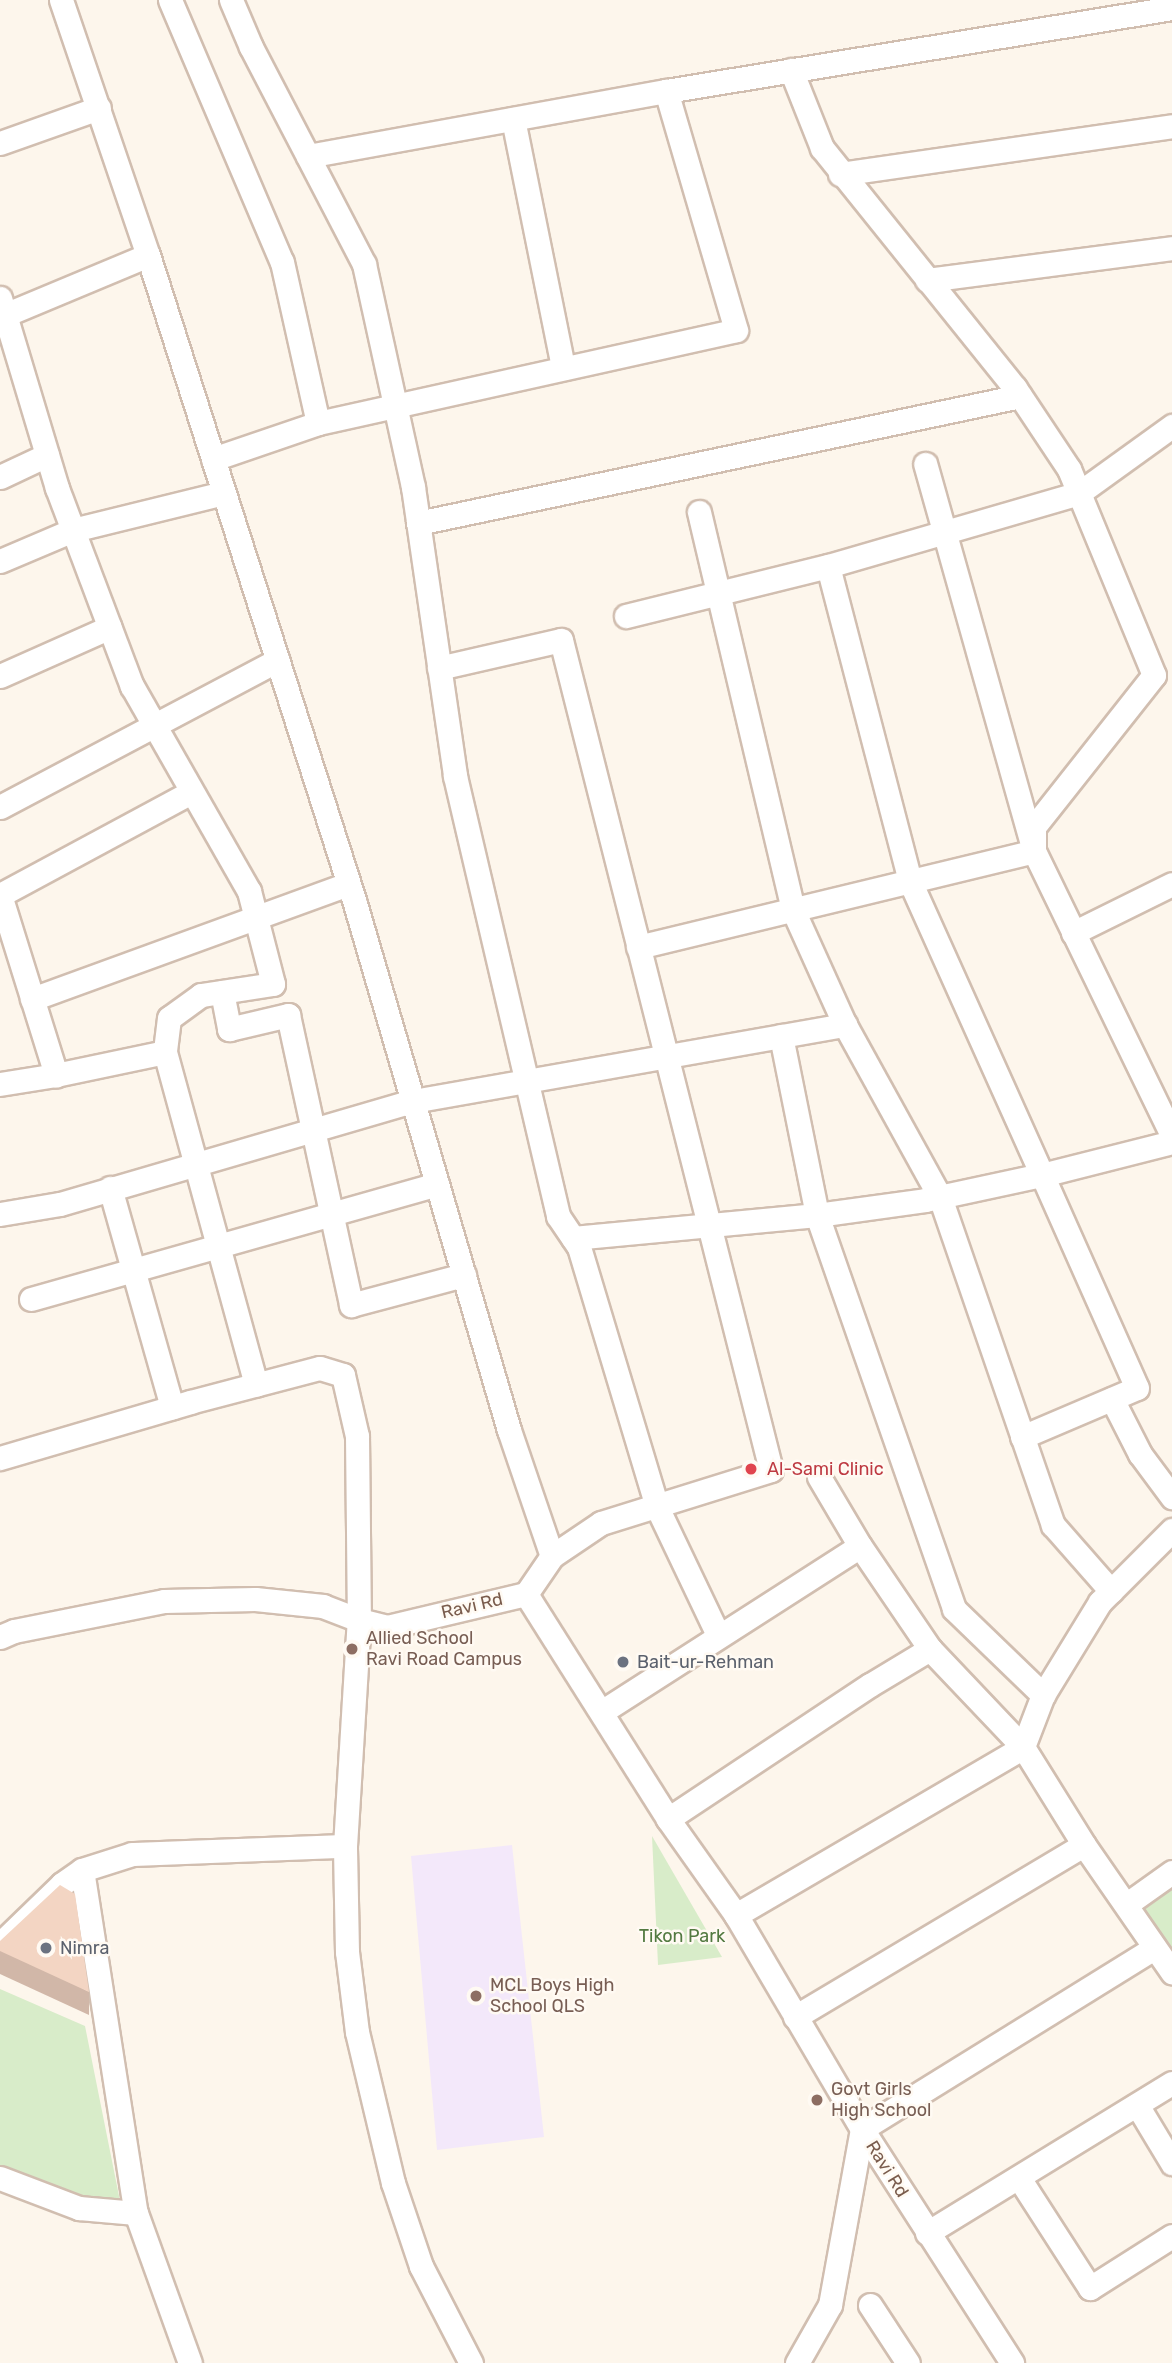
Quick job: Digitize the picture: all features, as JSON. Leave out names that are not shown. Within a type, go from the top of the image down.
[{"type":"street","points":[[61,0],[148,255],[278,660],[348,884],[509,1430],[552,1556]]},
{"type":"street","points":[[170,0],[282,262],[318,423]]},
{"type":"street","points":[[230,0],[364,264],[396,405],[418,523],[455,776],[558,1216],[579,1247],[657,1507],[718,1635]]},
{"type":"street","points":[[308,156],[1172,4]]},
{"type":"street","points":[[791,70],[822,148],[840,174],[1020,396],[1069,469],[1163,671],[1034,827],[1034,851]]},
{"type":"street","points":[[213,459],[318,423],[736,330],[666,91]]},
{"type":"street","points":[[0,143],[99,108]]},
{"type":"street","points":[[513,119],[563,368]]},
{"type":"street","points":[[840,174],[1172,126]]},
{"type":"street","points":[[927,280],[1172,248]]},
{"type":"street","points":[[148,255],[2,310],[47,455],[132,686],[249,891],[273,984],[201,995],[169,1018],[165,1052],[256,1385]]},
{"type":"street","points":[[418,523],[1020,396]]},
{"type":"street","points":[[626,616],[828,566],[1079,493],[1172,426]]},
{"type":"street","points":[[0,477],[47,455]]},
{"type":"street","points":[[925,464],[1034,851],[1172,1135]]},
{"type":"street","points":[[0,561],[73,530],[224,494]]},
{"type":"street","points":[[699,512],[793,910],[845,1025],[940,1197],[1053,1525],[1111,1591]]},
{"type":"street","points":[[828,566],[910,881],[1137,1388],[1022,1437]]},
{"type":"street","points":[[0,676],[110,627]]},
{"type":"street","points":[[439,668],[561,640],[771,1470],[601,1523],[552,1556],[526,1594]]},
{"type":"street","points":[[0,807],[278,660]]},
{"type":"street","points":[[56,1075],[0,895],[191,792]]},
{"type":"street","points":[[638,947],[1034,851]]},
{"type":"street","points":[[32,999],[348,884]]},
{"type":"street","points":[[1073,933],[1172,884]]},
{"type":"street","points":[[222,992],[229,1029],[288,1015],[351,1305],[464,1275]]},
{"type":"street","points":[[0,1214],[60,1204],[413,1101],[845,1025]]},
{"type":"street","points":[[781,1036],[817,1215],[954,1609],[1043,1695]]},
{"type":"street","points":[[0,1084],[165,1052]]},
{"type":"street","points":[[573,1238],[817,1215],[940,1197],[1042,1175],[1172,1142]]},
{"type":"street","points":[[30,1299],[437,1184]]},
{"type":"street","points":[[110,1188],[172,1407]]},
{"type":"street","points":[[0,1458],[172,1407],[320,1368],[343,1375],[357,1436],[359,1620],[345,1846],[347,1952],[357,2032],[393,2183],[421,2266],[471,2363]]},
{"type":"street","points":[[1112,1399],[1140,1454],[1172,1497]]},
{"type":"street","points":[[819,1477],[860,1546],[930,1649],[1023,1747],[1084,1845],[1172,1972]]},
{"type":"street","points":[[736,1915],[1023,1747],[1043,1695],[1100,1602],[1172,1530]]},
{"type":"street","points":[[603,1712],[718,1635],[860,1546]]},
{"type":"street","name":"Ravi Rd","points":[[0,1637],[14,1631],[164,1601],[255,1599],[323,1606],[387,1627],[526,1594],[603,1712],[668,1819],[736,1915],[862,2129],[1012,2363]]},
{"type":"street","points":[[668,1819],[870,1685],[930,1649]]},
{"type":"street","points":[[795,2017],[1084,1845]]},
{"type":"street","points":[[0,1944],[62,1884],[82,1870],[132,1854],[345,1846]]},
{"type":"street","points":[[82,1870],[136,2213],[190,2363]]},
{"type":"street","points":[[1126,1904],[1172,1872]]},
{"type":"street","points":[[797,2363],[830,2305],[862,2129],[1154,1948]]},
{"type":"street","points":[[927,2233],[1172,2083]]},
{"type":"street","points":[[1137,2105],[1172,2163]]},
{"type":"street","points":[[0,2178],[79,2208],[136,2213]]},
{"type":"street","points":[[1019,2178],[1090,2288],[1172,2236]]},
{"type":"street","points":[[870,2305],[908,2363]]},
{"type":"shaded area","name":"MCL Boys High School QLS","points":[[512,1845],[544,2137],[437,2150],[411,1856]]},
{"type":"green space","name":"Tikon Park","points":[[652,1836],[722,1957],[658,1965]]},
{"type":"green space","points":[[1172,1885],[1172,1961],[1139,1909]]},
{"type":"green space","points":[[0,1989],[85,2026],[120,2201],[75,2199],[0,2168]]},
{"type":"building","name":"Nimra","points":[[60,1885],[75,1894],[89,1992],[0,1951],[0,1941]]},
{"type":"place","name":"Al-Sami Clinic","points":[[751,1469]]},
{"type":"place","name":"Allied School Ravi Road Campus","points":[[352,1649]]},
{"type":"place","name":"Bait-ur-Rehman","points":[[623,1662]]},
{"type":"place","name":"Nimra","points":[[46,1948]]},
{"type":"place","name":"MCL Boys High School QLS","points":[[476,1996]]},
{"type":"place","name":"Govt Girls High School","points":[[817,2100]]}]
